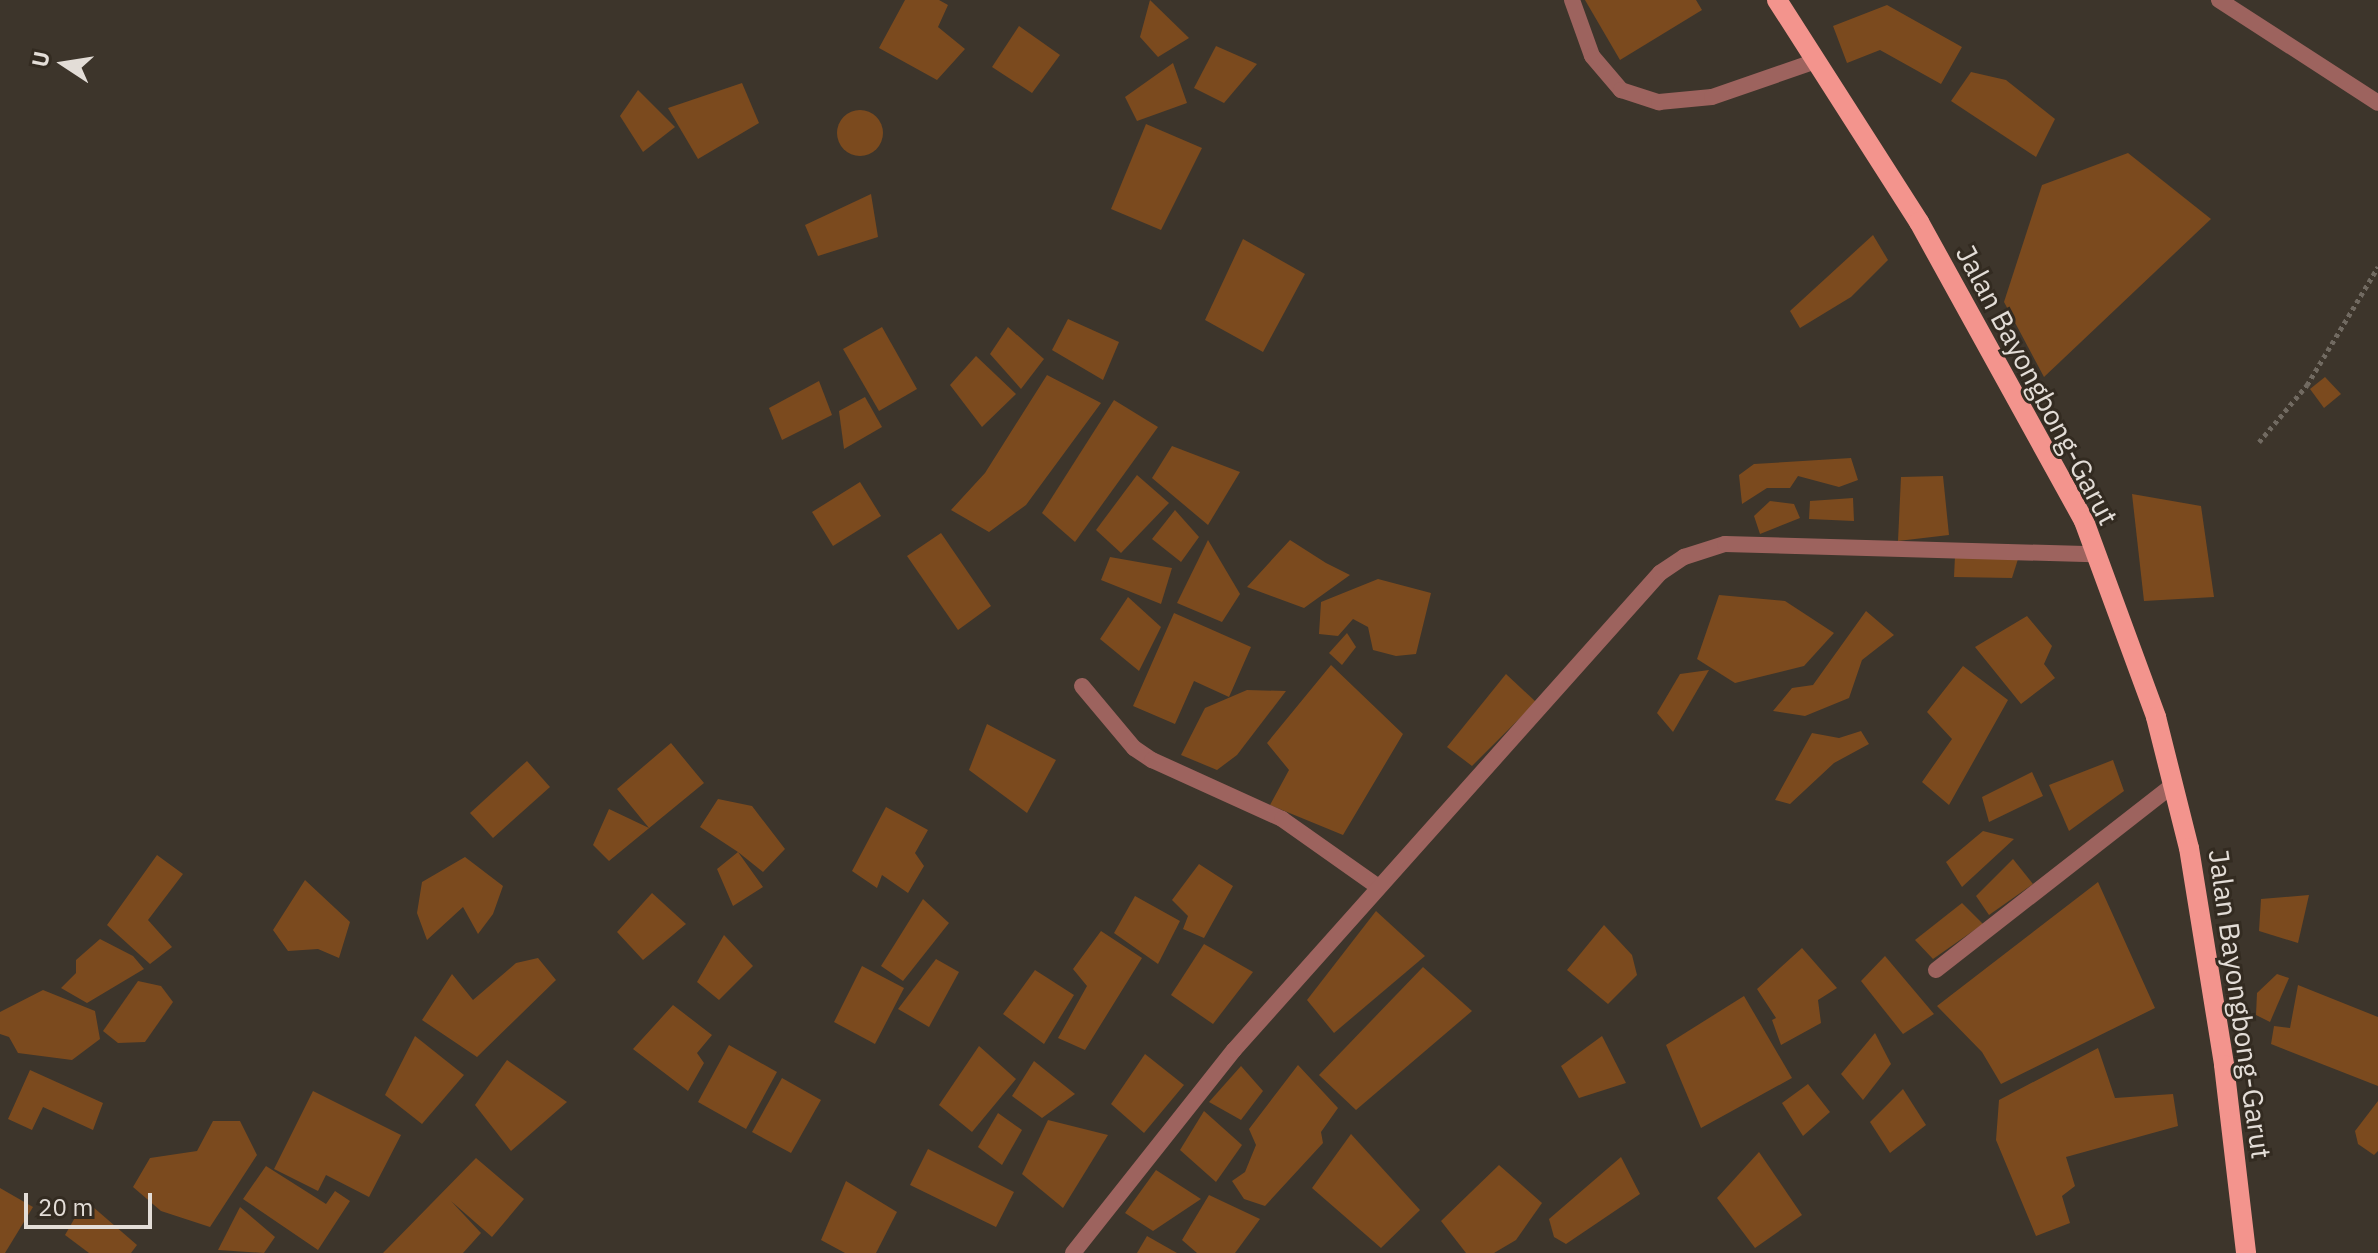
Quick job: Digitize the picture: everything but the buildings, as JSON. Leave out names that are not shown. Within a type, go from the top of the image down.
[{"type":"main road","name":"Jalan Bayongbong-Garut","points":[[1777,0],[1919,222],[2084,521],[2156,717],[2189,848],[2224,1065],[2246,1253]]},
{"type":"street","points":[[1572,0],[1592,56],[1621,90],[1659,102],[1712,97],[1816,61]]},
{"type":"street","points":[[2219,0],[2378,103]]},
{"type":"street","points":[[1073,1253],[1234,1050],[1377,886],[1555,694],[1635,597],[1684,557],[1725,544],[1755,543],[2094,554]]},
{"type":"street","points":[[1082,686],[1126,739],[1152,760],[1282,819],[1377,886]]},
{"type":"street","points":[[1936,970],[2173,785]]},
{"type":"path","points":[[2259,442],[2307,385],[2378,267]]}]
